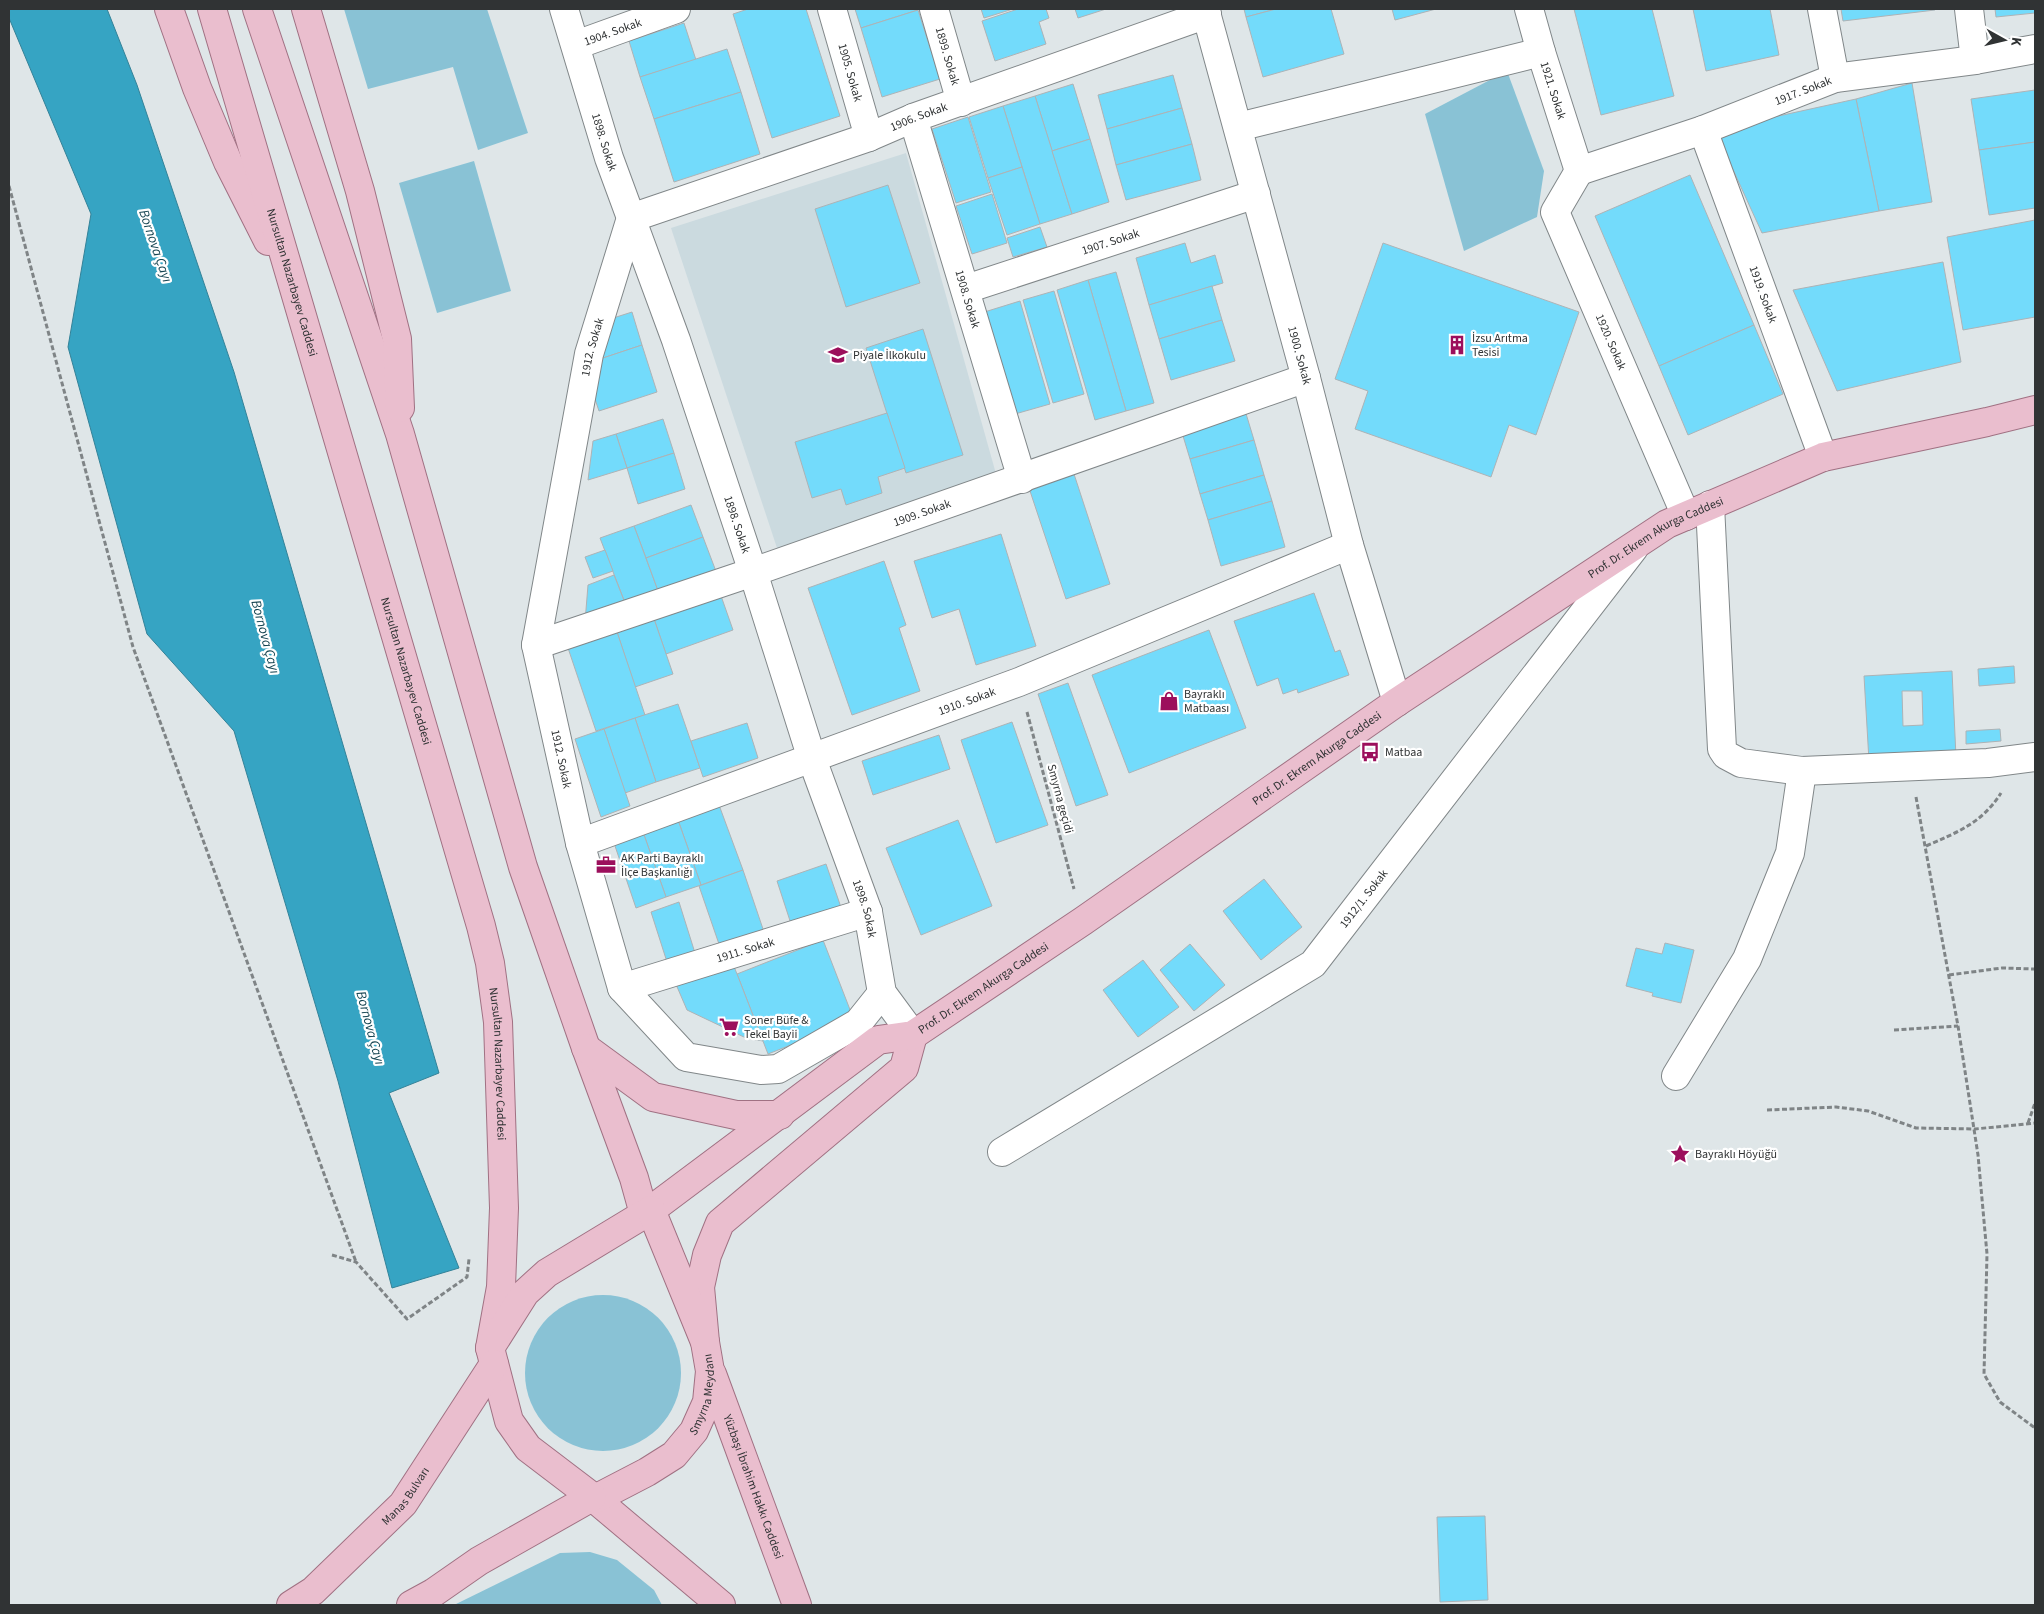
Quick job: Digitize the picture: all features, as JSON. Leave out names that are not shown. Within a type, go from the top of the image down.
[{"type":"main road","points":[[169,9],[197,88],[228,162],[300,305]]},
{"type":"main road","name":"Nursultan Nazarbayev Caddesi","points":[[212,9],[300,305],[478,916],[490,963],[498,1022],[504,1208],[502,1287],[492,1356]]},
{"type":"main road","points":[[257,9],[400,434],[523,867],[586,1048],[647,1212],[547,1273],[526,1293],[492,1356],[509,1421],[528,1448],[594,1498],[721,1605]]},
{"type":"main road","points":[[306,9],[360,191],[397,338],[400,434]]},
{"type":"main road","name":"Prof. Dr. Ekrem Akurga Caddesi","points":[[647,1212],[780,1115],[878,1040],[913,1035],[1083,921],[1397,702],[1667,524],[1823,457],[2035,410]]},
{"type":"main road","points":[[708,1355],[700,1287],[707,1255],[720,1222],[904,1068],[913,1035]]},
{"type":"main road","points":[[586,1048],[654,1096],[736,1115],[780,1115]]},
{"type":"main road","name":"Smyrna Meydanı","points":[[594,1498],[647,1472],[674,1455],[694,1431],[707,1402],[708,1355],[647,1212]]},
{"type":"main road","name":"Yüzbaşı İbrahim Hakkı Caddesi","points":[[708,1355],[797,1605]]},
{"type":"main road","name":"Manas Bulvarı","points":[[291,1605],[313,1590],[403,1504],[492,1356]]},
{"type":"main road","points":[[411,1605],[433,1593],[479,1561],[594,1498]]},
{"type":"street","name":"1898. Sokak","points":[[564,9],[609,158],[676,340],[753,572],[812,759],[868,912],[882,993],[913,1035]]},
{"type":"street","name":"1904. Sokak","points":[[576,46],[676,9]]},
{"type":"street","name":"1905. Sokak","points":[[832,9],[869,137]]},
{"type":"street","name":"1899. Sokak","points":[[934,9],[961,102]]},
{"type":"street","name":"1921. Sokak","points":[[1529,9],[1579,171]]},
{"type":"street","points":[[1822,9],[1834,78]]},
{"type":"street","points":[[1969,9],[1975,60]]},
{"type":"street","name":"1906. Sokak","points":[[631,218],[869,137],[914,118],[1206,11]]},
{"type":"street","name":"1900. Sokak","points":[[1206,11],[1349,544],[1397,702]]},
{"type":"street","name":"1917. Sokak","points":[[1579,171],[1703,130],[1834,78],[1975,60],[2035,50]]},
{"type":"street","points":[[1238,128],[1541,52]]},
{"type":"street","name":"1908. Sokak","points":[[914,118],[1022,479]]},
{"type":"street","name":"1919. Sokak","points":[[1703,130],[1823,457]]},
{"type":"street","name":"1920. Sokak","points":[[1579,171],[1555,212],[1698,511]]},
{"type":"street","name":"1907. Sokak","points":[[966,289],[1256,194]]},
{"type":"street","name":"1912. Sokak","points":[[631,218],[589,354],[536,645],[580,843],[622,988],[686,1056],[761,1070],[778,1069],[858,1023],[882,993]]},
{"type":"street","name":"1909. Sokak","points":[[536,645],[1022,479],[1306,378]]},
{"type":"street","points":[[1698,511],[1722,749],[1726,756],[1741,763],[1802,771],[1910,767],[2035,757]]},
{"type":"street","name":"1910. Sokak","points":[[580,843],[1019,682],[1349,544]]},
{"type":"street","name":"1912/1. Sokak","points":[[1002,1152],[1313,964],[1636,545]]},
{"type":"street","points":[[1676,1076],[1748,959],[1790,853],[1802,771]]},
{"type":"street","name":"1911. Sokak","points":[[622,988],[868,912]]},
{"type":"path","points":[[9,186],[133,647],[356,1262],[407,1319],[467,1277],[470,1250]]},
{"type":"path","name":"Smyrna geçidi","points":[[1019,682],[1083,921]]},
{"type":"path","points":[[1910,767],[1926,846],[1975,1128],[1987,1254],[1984,1374],[2000,1402],[2035,1428]]},
{"type":"path","points":[[1926,846],[1960,832],[1978,820],[1991,809],[2005,785]]},
{"type":"path","points":[[1949,975],[2002,968],[2035,969]]},
{"type":"path","points":[[1894,1030],[1958,1026]]},
{"type":"path","points":[[2028,1123],[2035,1103]]},
{"type":"path","points":[[1767,1110],[1836,1107],[1868,1112],[1916,1128],[1975,1128],[2035,1123]]},
{"type":"path","points":[[332,1255],[356,1262]]},
{"type":"shaded area","points":[[344,9],[487,9],[528,133],[478,150],[453,67],[368,89]]},
{"type":"shaded area","points":[[1507,71],[1544,171],[1537,217],[1464,251],[1425,114]]},
{"type":"shaded area","name":"Piyale İlkokulu","points":[[906,153],[998,481],[779,554],[671,228]]},
{"type":"shaded area","points":[[474,161],[511,291],[437,313],[399,183]]},
{"type":"shaded area","points":[[595,1295],[611,1295],[626,1298],[640,1304],[658,1318],[672,1336],[678,1350],[681,1373],[678,1396],[672,1410],[658,1428],[640,1442],[626,1448],[611,1451],[595,1451],[580,1448],[566,1442],[548,1428],[538,1416],[528,1396],[525,1381],[525,1365],[528,1350],[534,1336],[548,1318],[560,1308],[580,1298]]},
{"type":"shaded area","points":[[590,1552],[617,1560],[654,1590],[662,1605],[454,1605],[560,1553]]},
{"type":"water","name":"Bornova Çayı","points":[[9,9],[107,9],[137,85],[234,372],[439,1073],[389,1093],[459,1268],[392,1288],[338,1081],[234,731],[147,634],[68,347],[91,214],[9,18]]},
{"type":"building","points":[[748,9],[806,9],[840,116],[772,138],[733,14]]},
{"type":"building","points":[[855,9],[918,9],[918,10],[861,28]]},
{"type":"building","points":[[981,9],[1013,9],[984,18]]},
{"type":"building","points":[[1018,9],[1046,9],[1049,18],[1039,22],[1046,44],[995,61],[982,21]]},
{"type":"building","points":[[1075,9],[1106,9],[1078,18]]},
{"type":"building","points":[[1244,9],[1276,9],[1246,17]]},
{"type":"building","points":[[1276,9],[1331,9],[1344,54],[1263,77],[1246,17]]},
{"type":"building","points":[[1392,9],[1436,9],[1395,20]]},
{"type":"building","points":[[1574,9],[1652,9],[1674,96],[1601,115]]},
{"type":"building","points":[[1693,9],[1770,9],[1779,55],[1706,71]]},
{"type":"building","points":[[1841,9],[1935,9],[1935,10],[1843,21]]},
{"type":"building","points":[[1995,9],[2035,9],[2035,13],[1996,17]]},
{"type":"building","points":[[918,10],[940,79],[882,97],[861,28]]},
{"type":"building","points":[[684,23],[696,60],[640,77],[629,41]]},
{"type":"building","points":[[727,49],[741,92],[654,119],[640,77]]},
{"type":"building","points":[[1173,75],[1182,108],[1107,129],[1098,95]]},
{"type":"building","points":[[1912,83],[1932,202],[1879,211],[1856,99]]},
{"type":"building","points":[[1073,84],[1090,139],[1052,151],[1035,96]]},
{"type":"building","points":[[2035,90],[2035,142],[1979,150],[1971,99]]},
{"type":"building","points":[[741,92],[760,154],[674,182],[654,119]]},
{"type":"building","points":[[1035,96],[1072,214],[1040,224],[1003,106]]},
{"type":"building","points":[[1856,99],[1879,211],[1762,233],[1719,139],[1774,117]]},
{"type":"building","points":[[1003,106],[1022,167],[988,178],[969,117]]},
{"type":"building","points":[[1182,108],[1192,144],[1116,165],[1107,129]]},
{"type":"building","points":[[968,117],[991,192],[956,203],[932,129]]},
{"type":"building","points":[[1090,139],[1109,202],[1072,214],[1052,151]]},
{"type":"building","points":[[2035,142],[2035,208],[1989,215],[1979,150]]},
{"type":"building","points":[[1192,144],[1201,180],[1126,200],[1116,165]]},
{"type":"building","points":[[1022,167],[1040,224],[1007,235],[988,178]]},
{"type":"building","points":[[1690,175],[1754,325],[1659,366],[1595,216]]},
{"type":"building","points":[[888,185],[920,283],[846,307],[815,209]]},
{"type":"building","points":[[992,194],[1007,243],[972,254],[956,206]]},
{"type":"building","points":[[2035,220],[2035,317],[1963,330],[1947,237]]},
{"type":"building","points":[[1040,227],[1047,247],[1013,257],[1007,238]]},
{"type":"building","points":[[1185,243],[1191,263],[1215,255],[1223,283],[1149,305],[1136,258]]},
{"type":"building","name":"İzsu Arıtma Tesisi","points":[[1383,243],[1579,312],[1536,435],[1509,425],[1491,477],[1355,429],[1368,391],[1335,379]]},
{"type":"building","points":[[1943,262],[1961,362],[1837,391],[1793,290]]},
{"type":"building","points":[[1116,272],[1154,403],[1126,411],[1088,280]]},
{"type":"building","points":[[1088,280],[1126,411],[1095,420],[1057,290]]},
{"type":"building","points":[[1212,286],[1222,320],[1159,339],[1149,305]]},
{"type":"building","points":[[1054,291],[1084,394],[1053,403],[1023,300]]},
{"type":"building","points":[[1020,301],[1050,404],[1008,416],[978,314]]},
{"type":"building","points":[[632,312],[642,345],[600,359],[604,321]]},
{"type":"building","points":[[1222,320],[1235,361],[1171,380],[1159,339]]},
{"type":"building","points":[[1754,325],[1783,394],[1688,435],[1659,366]]},
{"type":"building","points":[[923,329],[963,455],[906,473],[866,348]]},
{"type":"building","points":[[642,345],[657,392],[599,411],[592,390],[600,359]]},
{"type":"building","points":[[1244,407],[1254,440],[1190,459],[1180,426]]},
{"type":"building","points":[[887,413],[905,468],[878,477],[882,493],[846,505],[841,489],[812,498],[795,442]]},
{"type":"building","points":[[663,419],[674,453],[627,468],[616,434]]},
{"type":"building","points":[[616,434],[627,468],[588,480],[593,441]]},
{"type":"building","points":[[1254,440],[1264,475],[1200,494],[1190,459]]},
{"type":"building","points":[[674,453],[685,489],[638,504],[627,468]]},
{"type":"building","points":[[1074,474],[1110,584],[1066,599],[1029,488]]},
{"type":"building","points":[[1264,475],[1272,501],[1208,520],[1200,494]]},
{"type":"building","points":[[1272,501],[1285,547],[1221,566],[1208,520]]},
{"type":"building","points":[[691,505],[703,537],[646,558],[634,526]]},
{"type":"building","points":[[634,526],[660,596],[627,608],[600,538]]},
{"type":"building","points":[[1001,534],[1036,646],[976,665],[959,609],[932,618],[914,561]]},
{"type":"building","points":[[703,537],[717,574],[660,596],[646,558]]},
{"type":"building","points":[[605,550],[613,571],[593,578],[585,557]]},
{"type":"building","points":[[884,561],[906,625],[899,628],[920,691],[852,715],[808,588]]},
{"type":"building","points":[[614,575],[627,608],[585,622],[588,585]]},
{"type":"building","points":[[720,593],[733,630],[666,654],[653,616]]},
{"type":"building","points":[[1314,593],[1335,652],[1340,650],[1349,675],[1298,693],[1297,689],[1283,694],[1278,678],[1257,686],[1234,621]]},
{"type":"building","points":[[653,616],[673,674],[635,687],[616,629]]},
{"type":"building","points":[[616,629],[645,715],[596,731],[567,645]]},
{"type":"building","name":"Bayraklı Matbaası","points":[[1209,630],[1246,728],[1129,773],[1092,675]]},
{"type":"building","points":[[2014,666],[2015,683],[1979,686],[1978,669]]},
{"type":"building","points":[[1952,671],[1956,757],[1869,761],[1864,676]],"holes":[[[1902,691],[1922,691],[1923,725],[1903,726]]]},
{"type":"building","points":[[1068,683],[1108,795],[1076,806],[1038,694]]},
{"type":"building","points":[[678,704],[700,768],[656,782],[635,718]]},
{"type":"building","points":[[635,718],[656,782],[625,793],[604,729]]},
{"type":"building","points":[[1012,722],[1048,825],[996,843],[961,740]]},
{"type":"building","points":[[747,723],[758,758],[703,777],[691,741]]},
{"type":"building","points":[[604,729],[630,806],[601,817],[575,739]]},
{"type":"building","points":[[2000,729],[2001,741],[1966,744],[1966,731]]},
{"type":"building","points":[[939,735],[950,769],[873,795],[862,761]]},
{"type":"building","points":[[719,805],[743,870],[701,885],[678,820]]},
{"type":"building","points":[[678,820],[701,885],[666,897],[643,832]]},
{"type":"building","points":[[958,820],[992,906],[921,935],[886,848]]},
{"type":"building","points":[[643,832],[666,897],[636,908],[614,843]]},
{"type":"building","points":[[826,864],[844,916],[794,933],[777,881]]},
{"type":"building","points":[[743,870],[764,932],[720,947],[699,886]]},
{"type":"building","points":[[1264,879],[1302,927],[1261,960],[1223,911]]},
{"type":"building","points":[[679,902],[695,953],[667,962],[651,912]]},
{"type":"building","points":[[823,940],[854,1020],[768,1054],[737,974]]},
{"type":"building","points":[[1665,943],[1694,950],[1681,1003],[1652,996],[1653,993],[1626,986],[1636,948],[1662,954]]},
{"type":"building","points":[[1190,944],[1225,985],[1194,1011],[1160,970]]},
{"type":"building","points":[[731,959],[763,1041],[746,1038],[687,1010],[675,982]]},
{"type":"building","points":[[1143,960],[1179,1007],[1138,1037],[1103,990]]},
{"type":"building","points":[[1485,1516],[1488,1600],[1440,1602],[1437,1517]]},
{"type":"place","name":"İzsu Arıtma Tesisi","points":[[1457,345]]},
{"type":"place","name":"Piyale İlkokulu","points":[[838,355]]},
{"type":"place","name":"Bayraklı Matbaası","points":[[1169,701]]},
{"type":"place","name":"Matbaa","points":[[1370,752]]},
{"type":"place","name":"AK Parti Bayraklı İlçe Başkanlığı","points":[[606,865]]},
{"type":"place","name":"Soner Büfe & Tekel Bayii","points":[[729,1027]]},
{"type":"place","name":"Bayraklı Höyüğü","points":[[1680,1154]]}]
